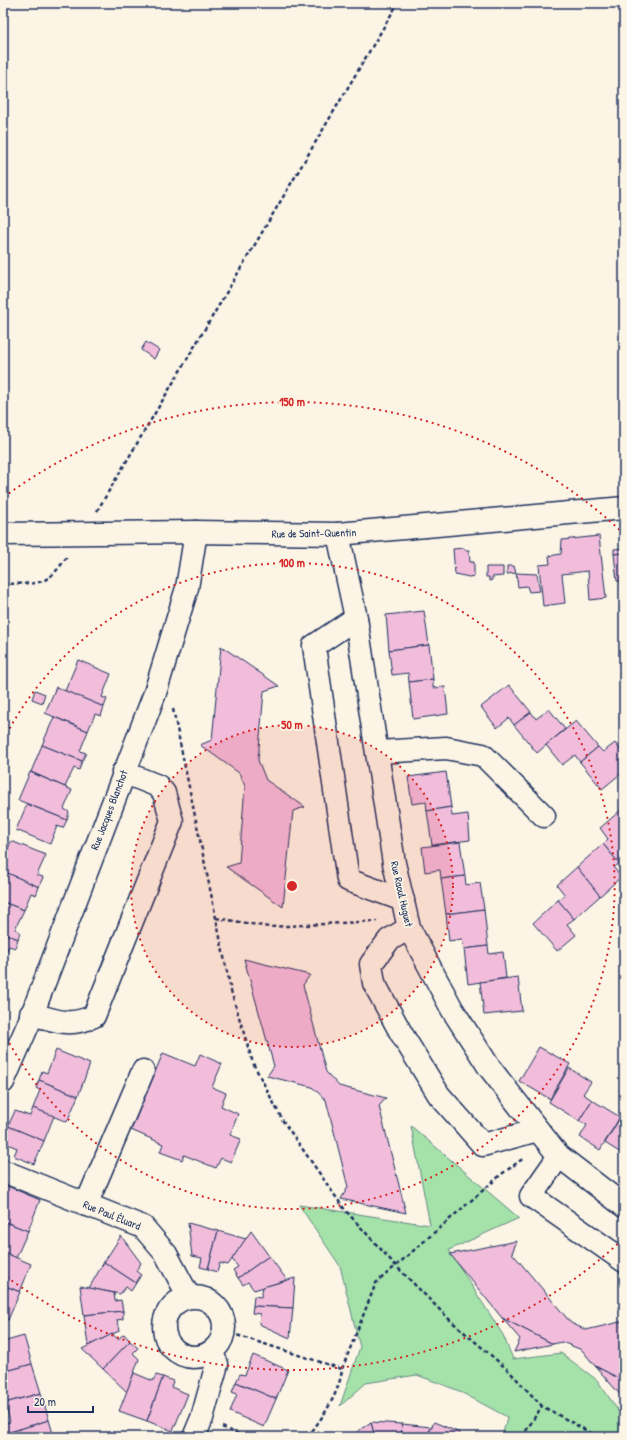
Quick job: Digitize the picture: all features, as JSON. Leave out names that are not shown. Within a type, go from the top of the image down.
[{"type":"street","name":"Rue de Saint-Quentin","points":[[3,534],[196,532],[338,534],[624,508]]},
{"type":"street","name":"Rue Jacques Blanchot","points":[[3,1082],[31,1014],[155,692],[187,588],[196,532]]},
{"type":"street","name":"Rue Raoul Huguet","points":[[338,534],[356,618],[378,752],[394,863],[406,914],[452,1009],[490,1067],[548,1142],[624,1206]]},
{"type":"street","points":[[356,618],[314,646],[348,880],[406,914],[371,964],[374,983],[400,1033],[439,1095],[483,1145],[548,1142],[531,1196],[624,1261]]},
{"type":"street","points":[[378,752],[446,748],[483,755],[544,816]]},
{"type":"street","points":[[31,1014],[70,1024],[83,1021],[94,1016],[172,821],[164,793],[158,786],[123,772]]},
{"type":"street","points":[[86,1205],[143,1071]]},
{"type":"street","name":"Rue Paul Éluard","points":[[3,1171],[143,1227],[166,1254],[189,1297]]},
{"type":"street","points":[[189,1297],[198,1297],[215,1305],[222,1317],[224,1331],[222,1339],[211,1352],[193,1356],[183,1354],[172,1346],[165,1334],[165,1324],[167,1315],[172,1306],[180,1300],[189,1297]]},
{"type":"street","points":[[194,1437],[202,1418],[217,1364],[211,1352]]},
{"type":"path","points":[[3,584],[42,583],[56,573],[82,533],[398,3]]},
{"type":"path","points":[[172,703],[231,991],[253,1063],[283,1121],[345,1210],[397,1267],[450,1320],[508,1370],[542,1406],[598,1437]]},
{"type":"path","points":[[216,918],[269,927],[377,921],[406,914]]},
{"type":"path","points":[[308,1437],[325,1413],[340,1384],[342,1369],[376,1283],[397,1267],[503,1173],[548,1142]]},
{"type":"path","points":[[224,1331],[342,1369]]},
{"type":"path","points":[[522,1437],[542,1406]]},
{"type":"green space","points":[[411,1126],[519,1218],[449,1250],[503,1335],[513,1359],[561,1353],[597,1380],[624,1419],[624,1437],[502,1437],[507,1417],[457,1390],[417,1375],[366,1383],[340,1406],[360,1347],[340,1266],[299,1205],[430,1225]]},
{"type":"building","points":[[146,342],[159,350],[154,359],[141,350]]},
{"type":"building","points":[[599,536],[606,598],[590,600],[588,571],[562,574],[565,603],[543,606],[539,565],[550,564],[549,556],[561,554],[562,540]]},
{"type":"building","points":[[464,548],[465,550],[469,550],[470,562],[474,562],[474,576],[469,577],[455,574],[453,549]]},
{"type":"building","points":[[624,548],[624,553],[614,554],[614,549]]},
{"type":"building","points":[[624,553],[624,581],[617,581],[614,554]]},
{"type":"building","points":[[507,566],[514,566],[516,573],[507,574]]},
{"type":"building","points":[[486,567],[503,567],[503,576],[492,577],[492,580],[489,581],[489,577],[486,577]]},
{"type":"building","points":[[516,573],[537,574],[540,591],[529,592],[527,586],[518,587]]},
{"type":"building","points":[[424,611],[429,645],[389,650],[386,615]]},
{"type":"building","points":[[429,645],[433,679],[409,682],[408,673],[392,675],[389,650]]},
{"type":"building","points":[[221,646],[279,686],[264,691],[258,760],[266,780],[305,807],[293,811],[283,907],[226,867],[239,863],[245,786],[239,773],[200,745],[212,740]]},
{"type":"building","points":[[78,660],[111,674],[102,697],[107,699],[104,707],[65,691]]},
{"type":"building","points":[[433,679],[433,688],[445,687],[448,714],[413,719],[409,682]]},
{"type":"building","points":[[509,685],[531,712],[514,725],[509,718],[497,728],[481,707]]},
{"type":"building","points":[[56,687],[104,707],[101,716],[95,714],[88,731],[45,713]]},
{"type":"building","points":[[35,690],[45,694],[42,703],[32,699]]},
{"type":"building","points":[[549,709],[565,729],[537,753],[514,725],[531,712],[536,719]]},
{"type":"building","points":[[54,717],[88,731],[80,751],[86,753],[82,761],[42,745]]},
{"type":"building","points":[[576,721],[598,747],[580,762],[575,755],[562,765],[546,745]]},
{"type":"building","points":[[615,743],[624,754],[624,771],[602,789],[580,762],[598,747],[603,752]]},
{"type":"building","points":[[42,745],[82,761],[79,770],[74,768],[65,787],[31,772]]},
{"type":"building","points":[[30,772],[72,790],[64,809],[69,812],[67,820],[18,800]]},
{"type":"building","points":[[446,772],[451,807],[427,811],[426,802],[412,804],[408,777]]},
{"type":"building","points":[[27,804],[67,820],[63,828],[57,826],[50,844],[16,830]]},
{"type":"building","points":[[451,807],[452,816],[468,814],[470,840],[432,845],[427,811]]},
{"type":"building","points":[[621,810],[624,813],[624,859],[619,863],[603,844],[608,839],[600,828]]},
{"type":"building","points":[[11,841],[46,855],[37,875],[43,877],[39,887],[3,871],[3,861]]},
{"type":"building","points":[[460,842],[465,876],[441,879],[440,870],[425,872],[422,847]]},
{"type":"building","points":[[603,844],[619,863],[614,868],[621,877],[600,896],[577,867]]},
{"type":"building","points":[[577,867],[600,896],[574,919],[558,900],[565,895],[557,885]]},
{"type":"building","points":[[3,871],[39,887],[36,895],[31,893],[24,910],[3,902]]},
{"type":"building","points":[[465,876],[466,885],[480,883],[484,909],[446,914],[441,879]]},
{"type":"building","points":[[558,900],[574,919],[567,924],[576,935],[557,951],[533,923]]},
{"type":"building","points":[[3,902],[24,910],[15,929],[20,932],[18,939],[3,933]]},
{"type":"building","points":[[484,909],[488,946],[464,949],[462,939],[449,941],[446,914]]},
{"type":"building","points":[[3,933],[18,939],[15,948],[9,946],[3,960]]},
{"type":"building","points":[[488,946],[489,954],[503,952],[506,978],[468,984],[464,949]]},
{"type":"building","points":[[244,959],[310,975],[303,985],[326,1072],[339,1086],[386,1098],[379,1106],[406,1213],[341,1199],[348,1187],[326,1100],[312,1087],[267,1076],[274,1066]]},
{"type":"building","points":[[518,977],[522,1011],[484,1015],[480,982]]},
{"type":"building","points":[[539,1047],[570,1064],[550,1099],[519,1081]]},
{"type":"building","points":[[56,1050],[90,1064],[78,1096],[39,1080],[42,1071],[47,1073]]},
{"type":"building","points":[[163,1053],[195,1066],[200,1054],[222,1064],[212,1087],[226,1093],[221,1106],[238,1114],[230,1135],[241,1139],[231,1162],[221,1158],[216,1168],[184,1155],[182,1160],[160,1152],[163,1144],[131,1130]]},
{"type":"building","points":[[569,1068],[591,1082],[583,1094],[592,1100],[579,1121],[549,1102]]},
{"type":"building","points":[[39,1080],[78,1096],[67,1122],[33,1108],[40,1090],[36,1088]]},
{"type":"building","points":[[592,1100],[620,1117],[600,1150],[580,1137],[587,1125],[579,1121]]},
{"type":"building","points":[[33,1108],[54,1116],[44,1141],[8,1126],[15,1111],[30,1116]]},
{"type":"building","points":[[624,1111],[624,1155],[605,1143]]},
{"type":"building","points":[[8,1126],[44,1141],[34,1164],[14,1156],[17,1148],[3,1142]]},
{"type":"building","points":[[5,1185],[40,1200],[28,1231],[3,1221],[3,1190]]},
{"type":"building","points":[[3,1221],[28,1231],[16,1258],[3,1252]]},
{"type":"building","points":[[188,1223],[218,1231],[208,1269],[200,1267],[202,1258],[192,1256]]},
{"type":"building","points":[[218,1231],[246,1239],[228,1265],[220,1263],[217,1272],[208,1269]]},
{"type":"building","points":[[251,1231],[269,1256],[238,1278],[233,1270],[238,1267],[232,1259]]},
{"type":"building","points":[[121,1236],[141,1263],[136,1271],[141,1275],[136,1283],[104,1262]]},
{"type":"building","points":[[517,1241],[512,1253],[571,1323],[586,1330],[624,1321],[624,1381],[595,1366],[582,1350],[562,1342],[553,1344],[502,1318],[450,1254]]},
{"type":"building","points":[[3,1252],[31,1264],[20,1292],[3,1285]]},
{"type":"building","points":[[269,1256],[287,1280],[254,1290],[248,1282],[243,1285],[238,1278]]},
{"type":"building","points":[[104,1262],[136,1283],[131,1291],[126,1287],[120,1294],[89,1288]]},
{"type":"building","points":[[295,1278],[293,1308],[253,1306],[254,1296],[261,1297],[263,1287]]},
{"type":"building","points":[[3,1285],[20,1292],[8,1320],[3,1318]]},
{"type":"building","points":[[80,1286],[114,1293],[115,1301],[121,1300],[123,1311],[84,1315]]},
{"type":"building","points":[[253,1306],[293,1308],[290,1338],[259,1324],[260,1314],[252,1313]]},
{"type":"building","points":[[123,1311],[123,1319],[117,1320],[119,1331],[88,1346],[84,1315]]},
{"type":"building","points":[[502,1318],[553,1344],[514,1352],[520,1339]]},
{"type":"building","points":[[112,1334],[118,1339],[124,1334],[130,1341],[103,1369],[82,1349]]},
{"type":"building","points":[[24,1336],[32,1364],[3,1372],[3,1342]]},
{"type":"building","points":[[130,1341],[138,1348],[133,1353],[139,1359],[127,1392],[103,1369]]},
{"type":"building","points":[[253,1355],[288,1370],[276,1399],[236,1382],[240,1374],[245,1375]]},
{"type":"building","points":[[32,1364],[41,1393],[5,1403],[3,1397],[3,1372]]},
{"type":"building","points":[[595,1366],[624,1381],[624,1399]]},
{"type":"building","points":[[134,1373],[153,1381],[156,1375],[163,1377],[147,1421],[119,1411]]},
{"type":"building","points":[[163,1377],[173,1381],[171,1387],[188,1394],[173,1431],[147,1421]]},
{"type":"building","points":[[236,1382],[276,1399],[264,1427],[230,1412],[237,1394],[232,1392]]},
{"type":"building","points":[[41,1393],[49,1420],[7,1433],[4,1423],[10,1422],[5,1403]]},
{"type":"building","points":[[49,1420],[54,1437],[7,1437],[7,1433]]},
{"type":"building","points":[[371,1422],[375,1437],[350,1437]]},
{"type":"building","points":[[371,1422],[402,1424],[401,1437],[375,1437]]},
{"type":"building","points":[[434,1422],[460,1433],[458,1437],[427,1437]]},
{"type":"building","points":[[402,1424],[431,1427],[427,1437],[401,1437]]}]
